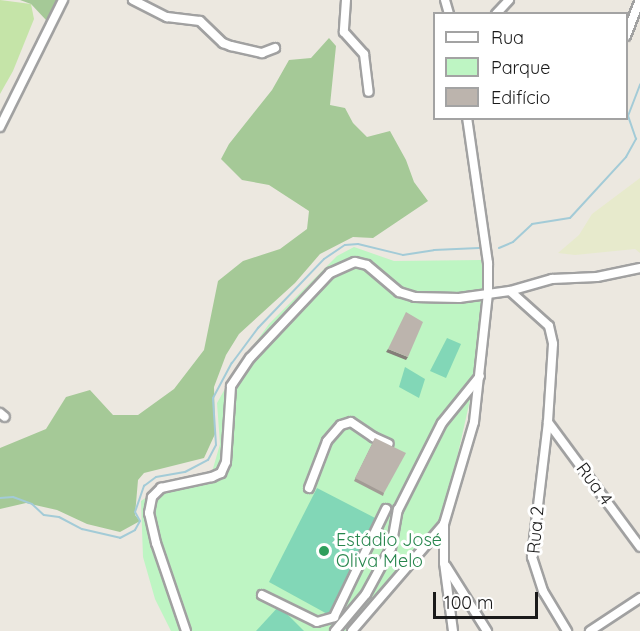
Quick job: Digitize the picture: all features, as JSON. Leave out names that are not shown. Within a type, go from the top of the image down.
[{"type":"street","points":[[0,127],[63,0]]},
{"type":"street","points":[[133,0],[167,17],[200,21],[224,43],[231,46],[262,53],[274,48]]},
{"type":"street","points":[[346,0],[344,32],[364,54],[369,92]]},
{"type":"street","points":[[498,12],[509,0]]},
{"type":"street","points":[[628,33],[640,0]]},
{"type":"street","points":[[453,631],[444,564],[444,524],[468,446],[481,375],[488,294],[488,263],[467,120]]},
{"type":"street","points":[[186,631],[156,543],[149,513],[152,497],[161,488],[221,473],[226,462],[227,417],[231,386],[250,358],[330,273],[341,266],[355,262],[367,265],[399,292],[416,297],[488,294],[510,291],[552,279],[597,277],[640,268]]},
{"type":"street","name":"Rua 2","points":[[510,291],[549,326],[552,332],[548,422],[532,557],[543,591],[567,631]]},
{"type":"street","points":[[335,631],[366,594],[391,548],[398,510],[442,423],[481,375]]},
{"type":"street","points":[[309,488],[327,441],[341,425],[351,422],[373,437],[389,444]]},
{"type":"street","name":"Rua 4","points":[[548,422],[640,547]]},
{"type":"street","points":[[262,595],[317,622],[334,617],[386,509]]},
{"type":"street","points":[[352,631],[444,524]]},
{"type":"street","points":[[444,564],[487,631]]},
{"type":"street","points":[[590,631],[640,598]]},
{"type":"green space","points":[[0,0],[31,4],[34,19],[13,71],[0,94]]},
{"type":"green space","points":[[20,0],[58,0],[46,20],[31,4]]},
{"type":"green space","points":[[329,38],[336,46],[330,105],[345,108],[353,123],[367,137],[390,131],[406,160],[414,182],[428,201],[373,238],[353,237],[320,254],[295,283],[239,334],[226,355],[214,387],[215,434],[204,458],[144,473],[138,480],[135,515],[140,521],[120,532],[87,524],[57,510],[26,503],[0,509],[0,448],[46,429],[66,397],[90,390],[113,415],[138,415],[174,389],[204,350],[218,281],[243,261],[280,249],[307,229],[309,211],[269,185],[242,180],[221,159],[229,144],[272,90],[289,60],[311,58]]},
{"type":"green space","points":[[640,178],[640,253],[635,249],[575,255],[558,253],[579,235],[592,214]]},
{"type":"green space","points":[[354,247],[394,261],[481,260],[487,293],[477,369],[450,489],[438,521],[348,631],[171,631],[155,599],[143,557],[141,501],[172,480],[193,478],[212,472],[220,444],[217,403],[235,371],[269,324],[337,256]]},
{"type":"green space","points":[[447,338],[461,344],[446,378],[430,371]]},
{"type":"green space","points":[[405,367],[425,379],[419,398],[399,387]]},
{"type":"green space","name":"Estádio José Oliva Melo","points":[[317,488],[379,520],[331,616],[269,582]]},
{"type":"green space","points":[[279,606],[304,631],[256,631]]},
{"type":"building","points":[[406,312],[423,322],[408,357],[388,349]]},
{"type":"building","points":[[375,438],[406,453],[384,493],[355,478]]},
{"type":"waterway","points":[[499,248],[513,242],[532,224],[570,218],[626,157],[636,139],[628,116],[640,84]]},
{"type":"waterway","points":[[0,498],[13,497],[32,504],[44,515],[59,517],[82,529],[120,538],[135,530],[140,521],[135,512],[144,486],[156,477],[185,472],[208,460],[216,445],[213,398],[232,363],[258,328],[324,259],[345,245],[358,244],[403,255],[434,250],[479,248]]},
{"type":"place","name":"Estádio José Oliva Melo","points":[[324,551]]}]
